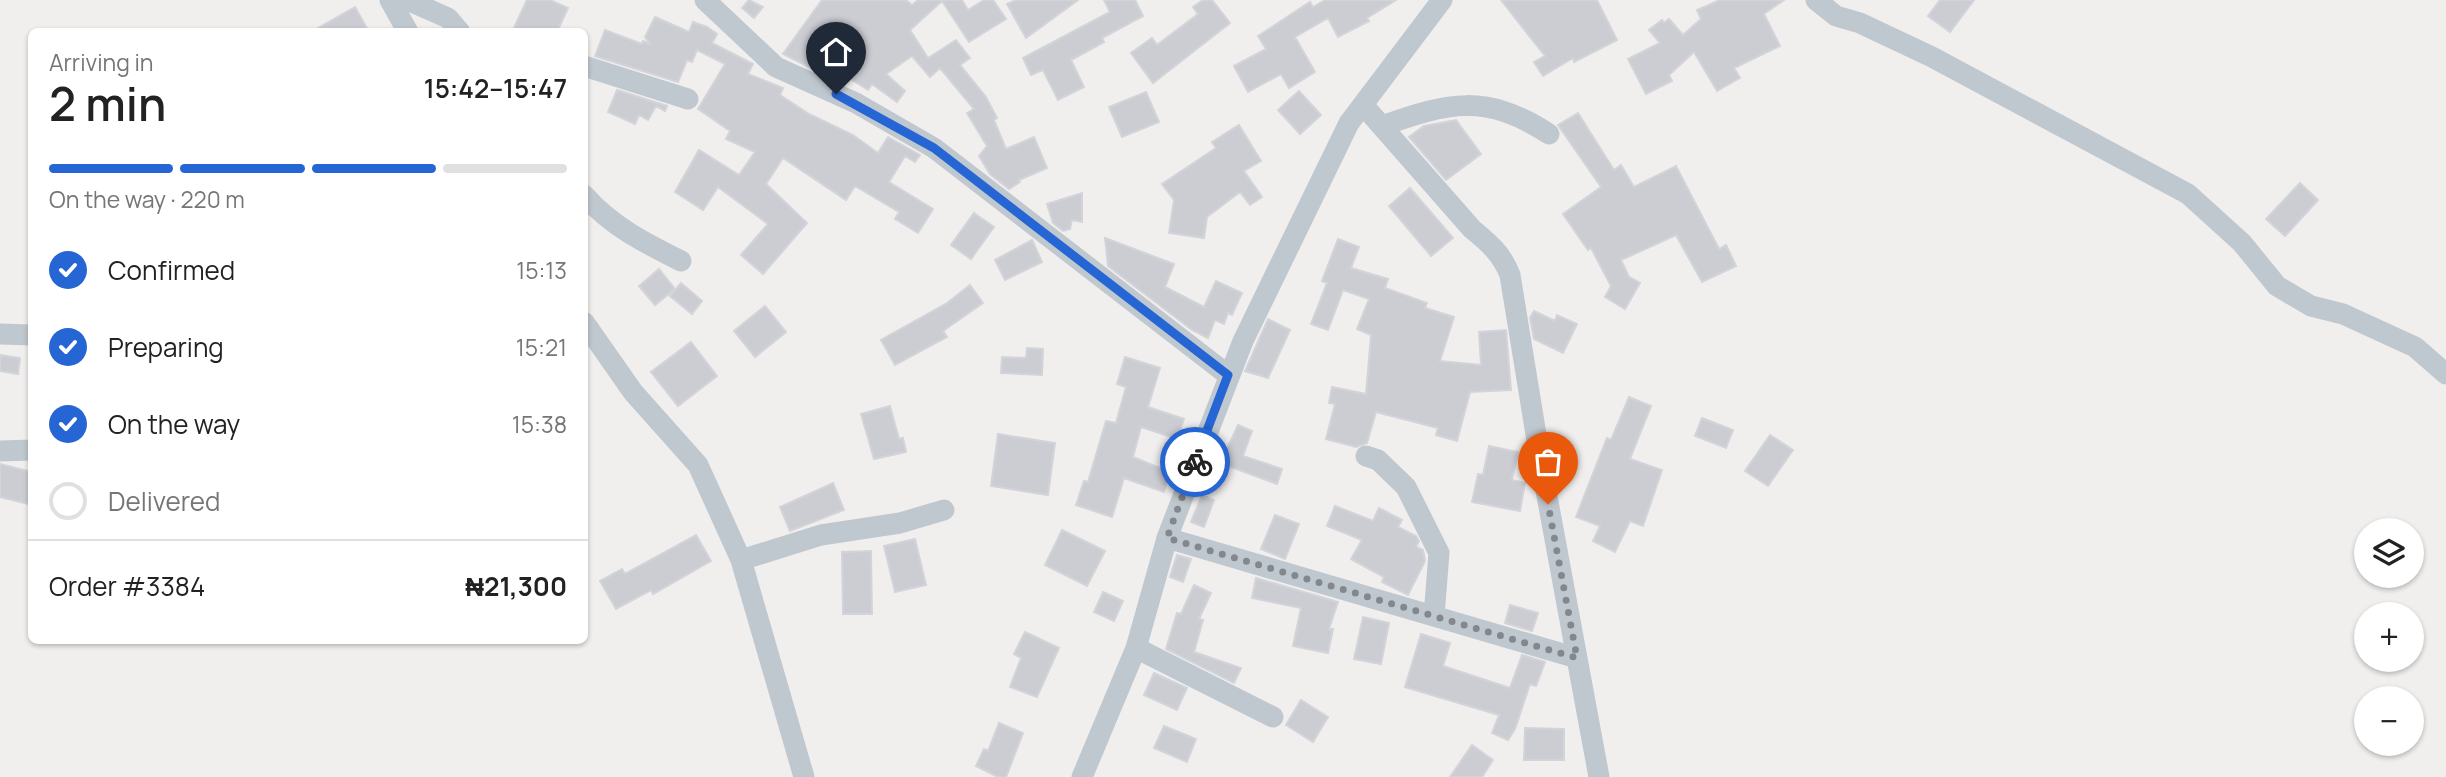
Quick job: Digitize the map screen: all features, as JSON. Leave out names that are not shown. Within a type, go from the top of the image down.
[{"type":"street","points":[[390,0],[406,28]]},
{"type":"street","points":[[407,0],[448,18],[457,28]]},
{"type":"street","points":[[705,0],[776,67],[856,103],[934,148],[1228,375]]},
{"type":"street","points":[[1082,777],[1136,648],[1167,538],[1228,375],[1349,124],[1442,0]]},
{"type":"street","points":[[1816,0],[1836,16],[1860,23],[1932,57],[2188,194],[2242,243],[2277,286],[2311,306],[2343,314],[2415,347],[2446,374]]},
{"type":"street","points":[[588,67],[688,99]]},
{"type":"street","points":[[1364,106],[1472,229],[1491,244],[1504,260],[1510,275],[1539,453],[1599,777]]},
{"type":"street","points":[[1382,126],[1433,108],[1459,106],[1499,109],[1519,115],[1549,134]]},
{"type":"street","points":[[588,199],[633,237],[681,261]]},
{"type":"street","points":[[588,328],[633,391],[698,465],[741,560],[804,777]]},
{"type":"street","points":[[0,334],[28,335]]},
{"type":"street","points":[[0,451],[28,450]]},
{"type":"street","points":[[1366,456],[1378,460],[1406,487],[1439,553],[1434,616]]},
{"type":"street","points":[[741,560],[821,535],[900,523],[944,510]]},
{"type":"street","points":[[1167,538],[1577,658]]},
{"type":"street","points":[[1136,648],[1273,717]]},
{"type":"building","points":[[527,0],[550,0],[568,8],[559,28],[514,28]]},
{"type":"building","points":[[749,0],[763,7],[754,18],[742,8]]},
{"type":"building","points":[[822,0],[906,0],[912,5],[918,0],[962,0],[968,10],[984,0],[993,0],[1006,19],[969,42],[942,1],[910,30],[928,58],[956,40],[970,58],[960,65],[986,97],[997,118],[994,120],[1006,149],[1034,137],[1047,168],[1019,180],[1020,182],[1009,189],[990,174],[979,156],[987,146],[967,113],[974,109],[940,68],[930,77],[912,56],[886,74],[905,91],[897,102],[872,84],[868,90],[843,74],[852,61],[830,45],[813,69],[783,54]]},
{"type":"building","points":[[1016,0],[1078,0],[1026,38],[1007,4]]},
{"type":"building","points":[[1104,0],[1135,0],[1143,16],[1102,38],[1104,42],[1071,60],[1084,87],[1058,100],[1043,70],[1031,75],[1023,58],[1110,12]]},
{"type":"building","points":[[1203,0],[1212,0],[1230,23],[1153,83],[1131,53],[1152,38],[1157,45],[1198,14],[1193,7]]},
{"type":"building","points":[[1325,0],[1396,0],[1367,18],[1369,21],[1338,37],[1328,18],[1295,37],[1315,72],[1289,88],[1281,74],[1248,92],[1234,66],[1266,49],[1258,36],[1310,2],[1313,7]]},
{"type":"building","points":[[1501,0],[1597,0],[1617,40],[1574,62],[1573,58],[1543,76],[1534,62],[1545,56]]},
{"type":"building","points":[[1720,0],[1784,0],[1764,14],[1780,46],[1734,68],[1740,78],[1717,91],[1694,52],[1669,75],[1672,81],[1646,94],[1628,59],[1660,43],[1649,30],[1662,20],[1664,23],[1669,19],[1683,35],[1701,19],[1697,10]]},
{"type":"building","points":[[1940,0],[1974,0],[1950,32],[1928,16]]},
{"type":"building","points":[[355,7],[367,28],[318,28]]},
{"type":"building","points":[[655,17],[689,32],[693,22],[707,27],[717,34],[712,43],[753,64],[748,74],[783,88],[780,95],[809,114],[853,135],[878,153],[888,137],[920,155],[915,162],[905,156],[889,182],[933,209],[918,233],[895,219],[899,212],[855,186],[846,200],[783,158],[766,184],[807,223],[763,274],[741,255],[768,224],[718,187],[703,210],[675,192],[699,150],[739,175],[755,152],[726,139],[730,131],[698,109],[725,64],[697,50],[692,62],[687,60],[678,82],[595,56],[605,30],[642,44],[643,41],[650,44],[645,37]]},
{"type":"building","points":[[617,90],[667,106],[665,111],[656,106],[648,120],[639,115],[635,124],[608,112]]},
{"type":"building","points":[[1299,91],[1321,115],[1300,134],[1278,110]]},
{"type":"building","points":[[1146,92],[1159,122],[1122,137],[1109,107]]},
{"type":"building","points":[[1578,113],[1614,170],[1621,165],[1634,187],[1676,166],[1719,249],[1726,245],[1736,266],[1702,282],[1676,235],[1621,260],[1629,277],[1640,283],[1625,309],[1605,297],[1611,286],[1591,248],[1588,250],[1563,214],[1601,187],[1558,125]]},
{"type":"building","points":[[1456,120],[1481,154],[1446,180],[1409,137],[1424,126]]},
{"type":"building","points":[[1239,125],[1261,161],[1244,171],[1262,197],[1250,205],[1240,192],[1207,217],[1204,238],[1169,233],[1174,200],[1162,184],[1216,148],[1212,142]]},
{"type":"building","points":[[2300,183],[2318,200],[2285,236],[2266,219]]},
{"type":"building","points":[[1410,188],[1453,238],[1431,256],[1389,206]]},
{"type":"building","points":[[1082,193],[1082,222],[1072,220],[1070,229],[1063,231],[1053,223],[1047,204]]},
{"type":"building","points":[[974,213],[994,227],[971,259],[951,245]]},
{"type":"building","points":[[1105,238],[1174,264],[1165,287],[1204,307],[1216,281],[1242,293],[1232,315],[1228,313],[1224,324],[1215,320],[1208,338],[1192,330],[1108,266]]},
{"type":"building","points":[[1338,239],[1359,247],[1351,268],[1388,279],[1385,288],[1427,303],[1425,308],[1454,317],[1440,361],[1481,365],[1479,332],[1506,330],[1511,390],[1470,392],[1457,441],[1436,435],[1438,428],[1376,412],[1367,443],[1356,447],[1326,439],[1335,404],[1329,403],[1332,387],[1366,394],[1371,335],[1357,329],[1369,299],[1343,290],[1328,330],[1311,324],[1327,283],[1322,281]]},
{"type":"building","points":[[1032,240],[1042,262],[1005,280],[995,260]]},
{"type":"building","points":[[659,269],[675,289],[655,305],[639,286]]},
{"type":"building","points":[[681,283],[702,301],[692,314],[670,296]]},
{"type":"building","points":[[970,285],[983,303],[943,331],[947,337],[895,365],[881,340],[947,303]]},
{"type":"building","points":[[765,306],[786,332],[755,357],[734,331]]},
{"type":"building","points":[[1534,311],[1555,321],[1557,315],[1577,324],[1563,353],[1534,339],[1530,318]]},
{"type":"building","points":[[1268,319],[1290,330],[1268,378],[1245,371]]},
{"type":"building","points":[[691,342],[717,376],[678,406],[651,372]]},
{"type":"building","points":[[1027,348],[1043,349],[1042,375],[1001,373],[1002,357],[1026,358]]},
{"type":"building","points":[[0,355],[20,358],[18,374],[0,371]]},
{"type":"building","points":[[1125,357],[1160,368],[1148,407],[1184,419],[1177,439],[1141,427],[1133,457],[1170,472],[1164,492],[1124,478],[1112,517],[1076,505],[1084,481],[1088,482],[1106,421],[1116,423],[1126,387],[1117,384]]},
{"type":"building","points":[[1629,397],[1651,406],[1630,459],[1662,470],[1643,526],[1630,521],[1615,552],[1593,541],[1600,526],[1576,517],[1607,438],[1611,440]]},
{"type":"building","points":[[890,406],[899,439],[903,438],[906,452],[874,459],[861,414]]},
{"type":"building","points":[[1702,418],[1733,430],[1726,448],[1695,436]]},
{"type":"building","points":[[1238,425],[1252,431],[1243,456],[1282,469],[1277,484],[1220,463]]},
{"type":"building","points":[[998,434],[1055,443],[1048,495],[991,486]]},
{"type":"building","points":[[1770,435],[1793,450],[1768,486],[1745,471]]},
{"type":"building","points":[[1489,446],[1518,452],[1512,480],[1525,483],[1520,511],[1472,502],[1478,474],[1483,475]]},
{"type":"building","points":[[0,464],[28,471],[28,504],[0,497]]},
{"type":"building","points":[[833,483],[844,510],[790,531],[780,507]]},
{"type":"building","points":[[1202,495],[1214,500],[1204,527],[1191,522]]},
{"type":"building","points":[[1335,506],[1373,521],[1379,508],[1402,520],[1398,527],[1416,536],[1419,541],[1416,547],[1423,550],[1425,561],[1408,595],[1382,582],[1384,577],[1351,559],[1362,540],[1327,526]]},
{"type":"building","points":[[1275,515],[1299,524],[1285,559],[1261,549]]},
{"type":"building","points":[[1062,530],[1105,551],[1087,586],[1045,565]]},
{"type":"building","points":[[696,535],[711,561],[653,594],[651,590],[616,609],[600,581],[622,569],[625,574]]},
{"type":"building","points":[[915,539],[926,585],[895,592],[884,546]]},
{"type":"building","points":[[871,551],[872,614],[843,614],[842,552]]},
{"type":"building","points":[[1177,555],[1191,559],[1183,582],[1170,577]]},
{"type":"building","points":[[1256,578],[1338,602],[1329,629],[1333,629],[1328,653],[1293,646],[1301,608],[1252,598]]},
{"type":"building","points":[[1194,585],[1211,593],[1199,619],[1203,620],[1194,652],[1241,668],[1234,683],[1166,649],[1177,613],[1181,614]]},
{"type":"building","points":[[1103,592],[1123,601],[1114,621],[1094,612]]},
{"type":"building","points":[[1510,605],[1538,613],[1532,631],[1505,623]]},
{"type":"building","points":[[1363,617],[1389,623],[1381,664],[1354,659]]},
{"type":"building","points":[[1025,632],[1059,648],[1037,697],[1010,687],[1021,658],[1014,654]]},
{"type":"building","points":[[1421,634],[1450,643],[1443,666],[1510,688],[1522,655],[1545,662],[1536,686],[1530,684],[1515,729],[1508,740],[1492,733],[1499,715],[1405,687]]},
{"type":"building","points":[[1154,673],[1187,688],[1177,710],[1144,695]]},
{"type":"building","points":[[1301,700],[1328,717],[1313,742],[1286,725]]},
{"type":"building","points":[[999,723],[1023,733],[1006,777],[998,777],[976,766],[984,749],[988,751]]},
{"type":"building","points":[[1164,726],[1196,739],[1187,762],[1154,748]]},
{"type":"building","points":[[1525,728],[1564,729],[1564,760],[1524,760]]},
{"type":"building","points":[[1472,745],[1493,760],[1482,777],[1450,777]]},
{"type":"way so far","points":[[1195,462],[1167,538],[1577,658],[1548,504]]},
{"type":"route","points":[[836,94],[934,148],[1228,375],[1195,462]]}]
